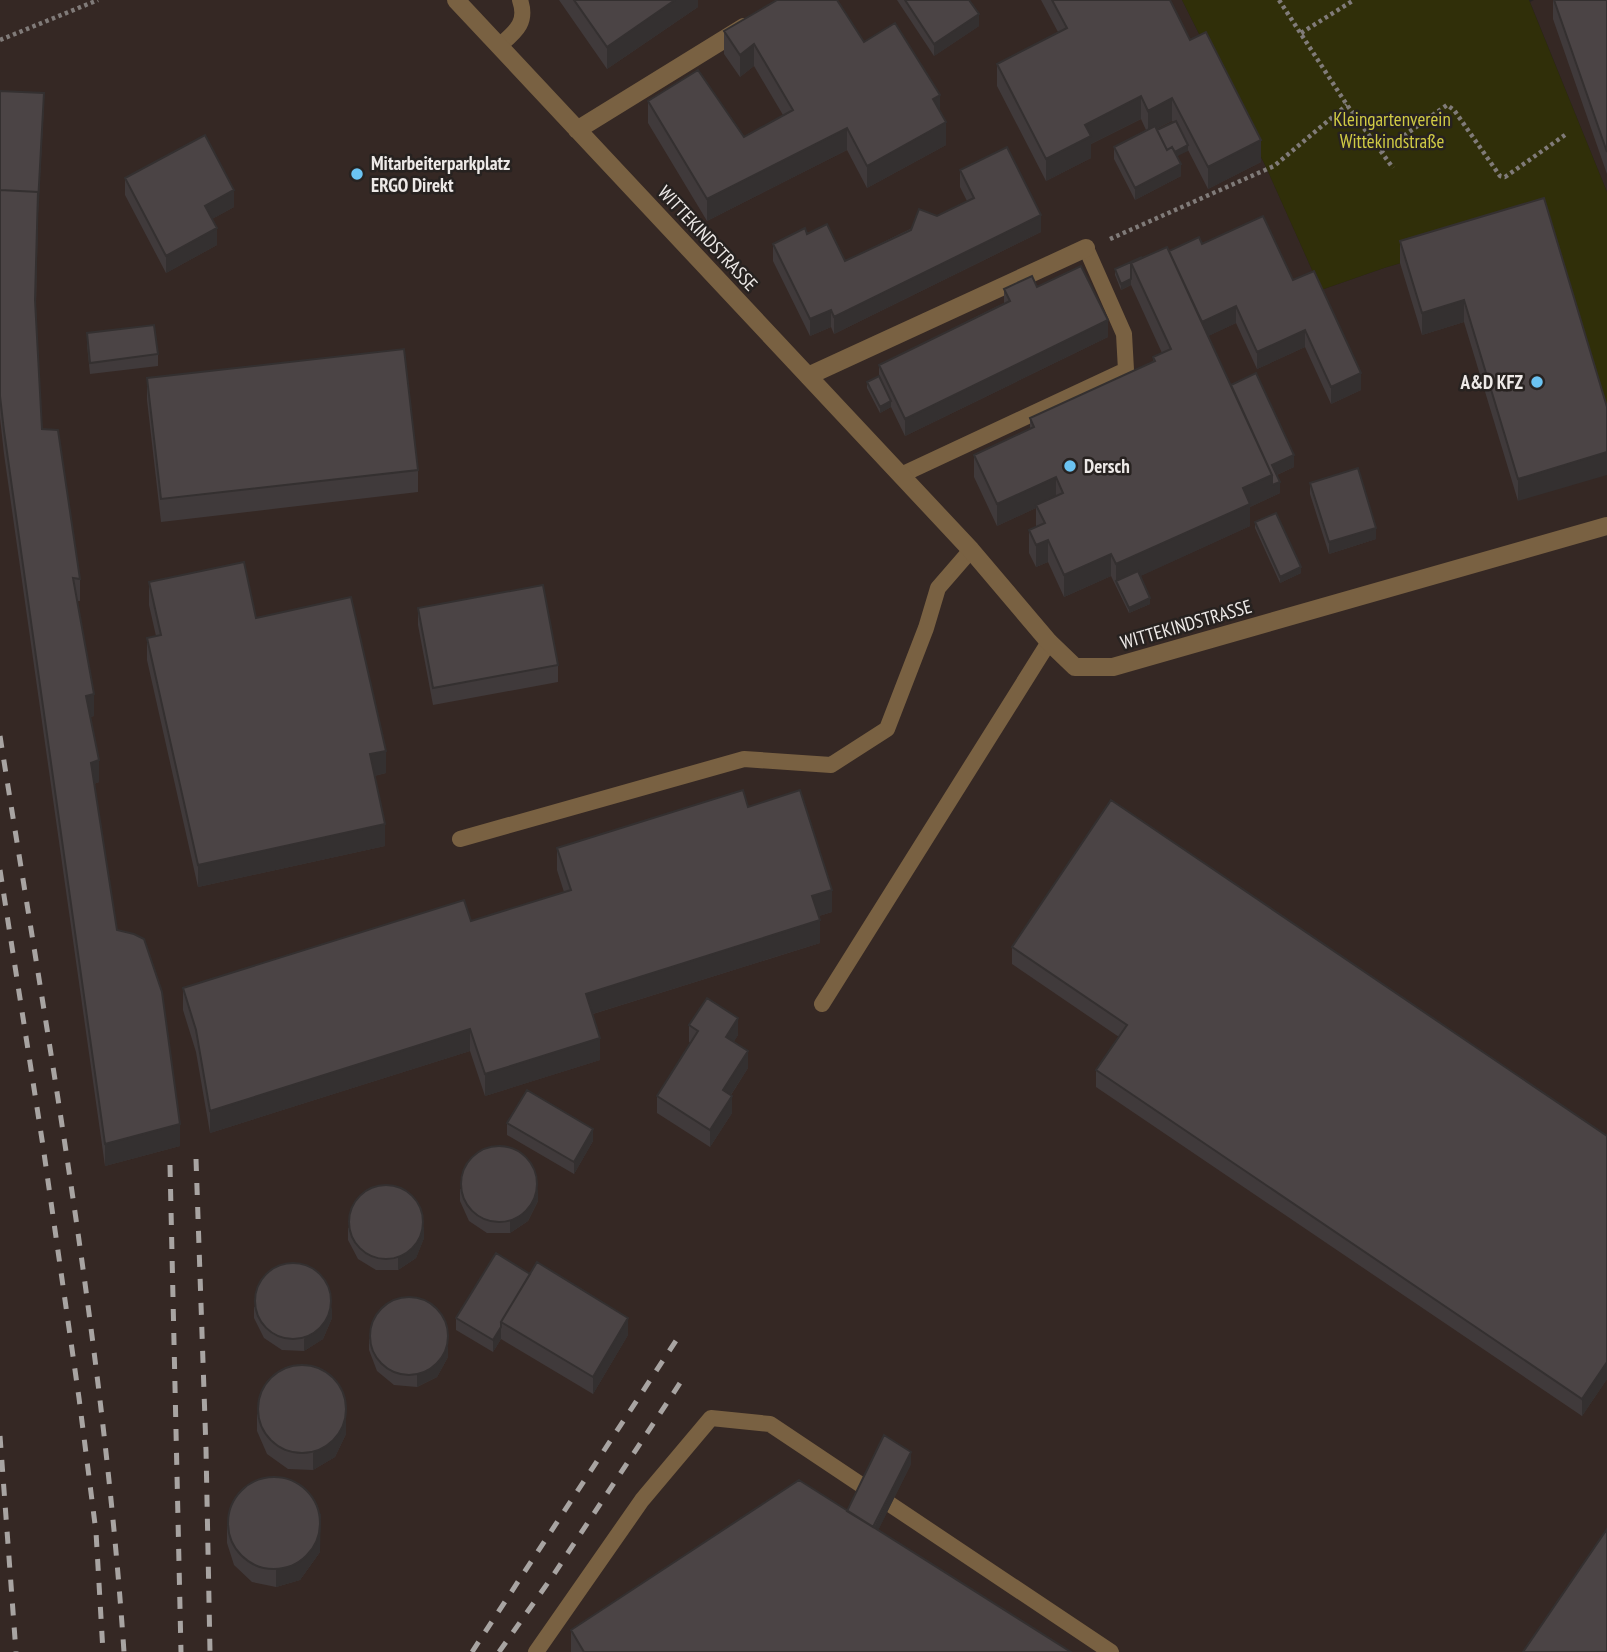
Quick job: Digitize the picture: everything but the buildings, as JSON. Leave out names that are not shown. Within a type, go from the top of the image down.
[{"type":"street","name":"WITTEKINDSTRASSE","points":[[456,0],[971,550],[1049,642],[1075,667],[1112,667],[1607,526]]},
{"type":"street","points":[[578,130],[754,22]]},
{"type":"street","points":[[808,376],[1086,248]]},
{"type":"lane","points":[[499,46],[518,30],[523,20],[520,0]]},
{"type":"lane","points":[[901,475],[1126,370],[1124,334],[1086,248]]},
{"type":"lane","points":[[460,839],[744,759],[831,765],[887,729],[926,628],[938,587],[971,550]]},
{"type":"lane","points":[[822,1003],[1049,642]]},
{"type":"lane","points":[[536,1652],[642,1500],[711,1418],[770,1424],[1111,1652]]},
{"type":"path","points":[[0,40],[98,0]]},
{"type":"path","points":[[1279,0],[1347,105],[1393,169]]},
{"type":"path","points":[[1301,34],[1354,0]]},
{"type":"path","points":[[1126,234],[1274,166],[1347,105]]},
{"type":"path","points":[[1381,152],[1447,105],[1454,110],[1500,176],[1505,177],[1565,135]]},
{"type":"shaded area","points":[[0,0],[1182,0],[1266,167],[1321,290],[1384,268],[1547,220],[1605,407],[1607,406],[1607,1652],[0,1652]]},
{"type":"shaded area","points":[[1607,0],[1607,192],[1530,2]]},
{"type":"green space","name":"Kleingartenverein Wittekindstraße","points":[[1182,0],[1529,0],[1607,192],[1607,406],[1605,407],[1547,220],[1384,268],[1321,290],[1266,167]]},
{"type":"railway","points":[[0,736],[55,1078],[88,1307],[103,1422],[124,1652]]},
{"type":"railway","points":[[0,870],[79,1398],[96,1532],[103,1652]]},
{"type":"railway","points":[[196,1159],[210,1652]]},
{"type":"railway","points":[[170,1165],[181,1652]]},
{"type":"railway","points":[[472,1652],[681,1333]]},
{"type":"railway","points":[[499,1652],[552,1577],[686,1374]]},
{"type":"railway","points":[[0,1436],[16,1652]]},
{"type":"place","name":"Mitarbeiterparkplatz ERGO Direkt","points":[[357,174]]},
{"type":"place","name":"A&D KFZ","points":[[1537,382]]},
{"type":"place","name":"Dersch","points":[[1070,466]]}]
